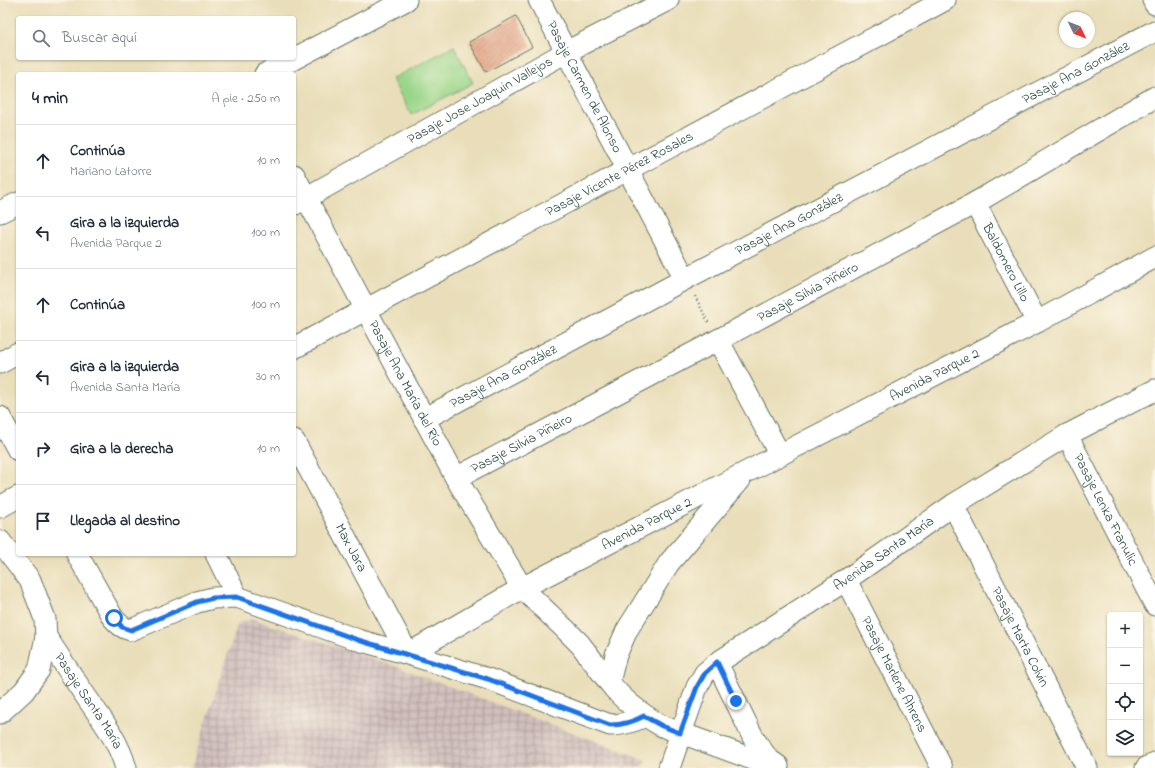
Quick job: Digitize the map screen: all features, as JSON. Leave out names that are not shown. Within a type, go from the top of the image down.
[{"type":"street","points":[[296,57],[406,0]]},
{"type":"street","name":"Pasaje Carmen de Alonso","points":[[539,0],[685,279]]},
{"type":"street","name":"Pasaje Jose Joaquin Vallejos","points":[[300,201],[566,52],[668,0]]},
{"type":"street","name":"Pasaje Vicente Pérez Rosales","points":[[296,347],[945,0]]},
{"type":"street","points":[[1153,0],[1155,4]]},
{"type":"street","name":"Pasaje Ana González","points":[[424,419],[685,279],[1155,32]]},
{"type":"street","points":[[268,72],[291,60]]},
{"type":"street","name":"Pasaje Silvia Piñeiro","points":[[456,478],[974,203],[1155,97]]},
{"type":"street","name":"Pasaje Ana María del Río","points":[[296,184],[300,201],[366,310],[456,478],[522,588],[580,644],[616,692],[644,716],[662,726],[680,733],[778,768]]},
{"type":"street","name":"Baldomero Lillo","points":[[974,203],[1037,322]]},
{"type":"street","points":[[0,212],[16,204]]},
{"type":"street","name":"Avenida Parque 2","points":[[408,654],[522,588],[1037,322],[1155,257]]},
{"type":"street","points":[[718,340],[780,455]]},
{"type":"street","points":[[0,363],[16,354]]},
{"type":"street","name":"Avenida Santa María","points":[[669,768],[697,687],[705,673],[717,662],[846,580],[953,506],[1067,435],[1155,390]]},
{"type":"street","points":[[0,417],[16,446]]},
{"type":"street","name":"Pasaje Lenka Franulic","points":[[1067,435],[1147,569],[1155,605]]},
{"type":"street","name":"Max Jara","points":[[296,445],[408,654]]},
{"type":"street","points":[[609,682],[616,655],[627,630],[669,563],[746,473]]},
{"type":"street","points":[[0,507],[16,498]]},
{"type":"street","name":"Pasaje Marta Colvin","points":[[953,506],[1087,768]]},
{"type":"street","points":[[0,541],[30,580],[45,619],[46,637],[39,670],[24,691],[0,713]]},
{"type":"street","points":[[78,556],[114,618],[122,627],[131,630],[197,602],[213,598],[237,597],[358,640],[488,679],[610,725],[621,725],[632,722],[644,716]]},
{"type":"street","points":[[217,556],[237,597]]},
{"type":"street","name":"Pasaje Marlene Ahrens","points":[[846,580],[942,768]]},
{"type":"street","name":"Pasaje Santa María","points":[[46,637],[107,726],[121,753],[126,768]]},
{"type":"street","points":[[717,662],[754,739],[768,759],[778,768]]},
{"type":"street","points":[[1146,768],[1155,763]]},
{"type":"path","points":[[685,279],[718,340]]},
{"type":"shaded area","points":[[253,619],[398,667],[646,760],[641,768],[191,768],[238,623]]},
{"type":"green space","points":[[454,46],[473,83],[411,115],[392,79]]},
{"type":"building","points":[[516,16],[532,47],[486,72],[469,42]]},
{"type":"route","points":[[114,618],[122,627],[131,630],[197,602],[213,598],[237,597],[358,640],[488,679],[610,725],[621,725],[638,720],[644,716],[662,726],[680,733],[697,687],[705,673],[717,662],[736,701]]}]
